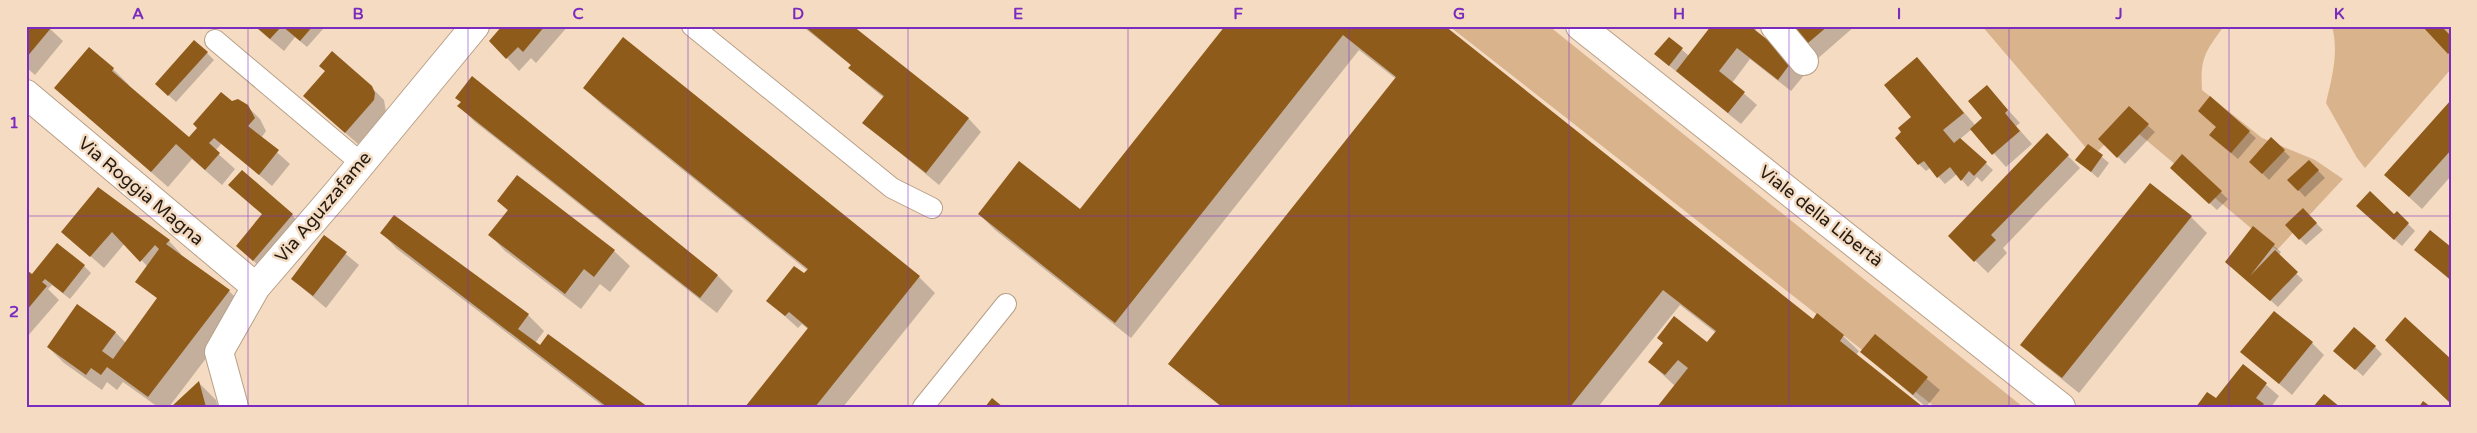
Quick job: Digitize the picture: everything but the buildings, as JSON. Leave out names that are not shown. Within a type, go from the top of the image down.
[{"type":"street","name":"Via Aguzzafame","points":[[234,407],[220,352],[256,287],[337,193],[475,26]]},
{"type":"street","name":"Viale della Libertà","points":[[1580,26],[2061,407]]},
{"type":"street","points":[[1775,26],[1804,61]]},
{"type":"street","name":"Via Roggia Magna","points":[[26,94],[256,287]]},
{"type":"lane","points":[[692,26],[892,188],[932,208]]},
{"type":"lane","points":[[215,40],[360,163]]},
{"type":"lane","points":[[923,407],[1006,304]]},
{"type":"shaded area","points":[[1449,26],[1549,26],[2023,407],[1935,407]]},
{"type":"shaded area","points":[[1982,26],[2224,26],[2212,42],[2205,56],[2202,70],[2202,90],[2262,138],[2315,160],[2343,179],[2277,250],[2126,123],[2093,156]]},
{"type":"shaded area","points":[[2332,26],[2451,26],[2451,69],[2365,168],[2357,158],[2326,103],[2335,55]]}]
